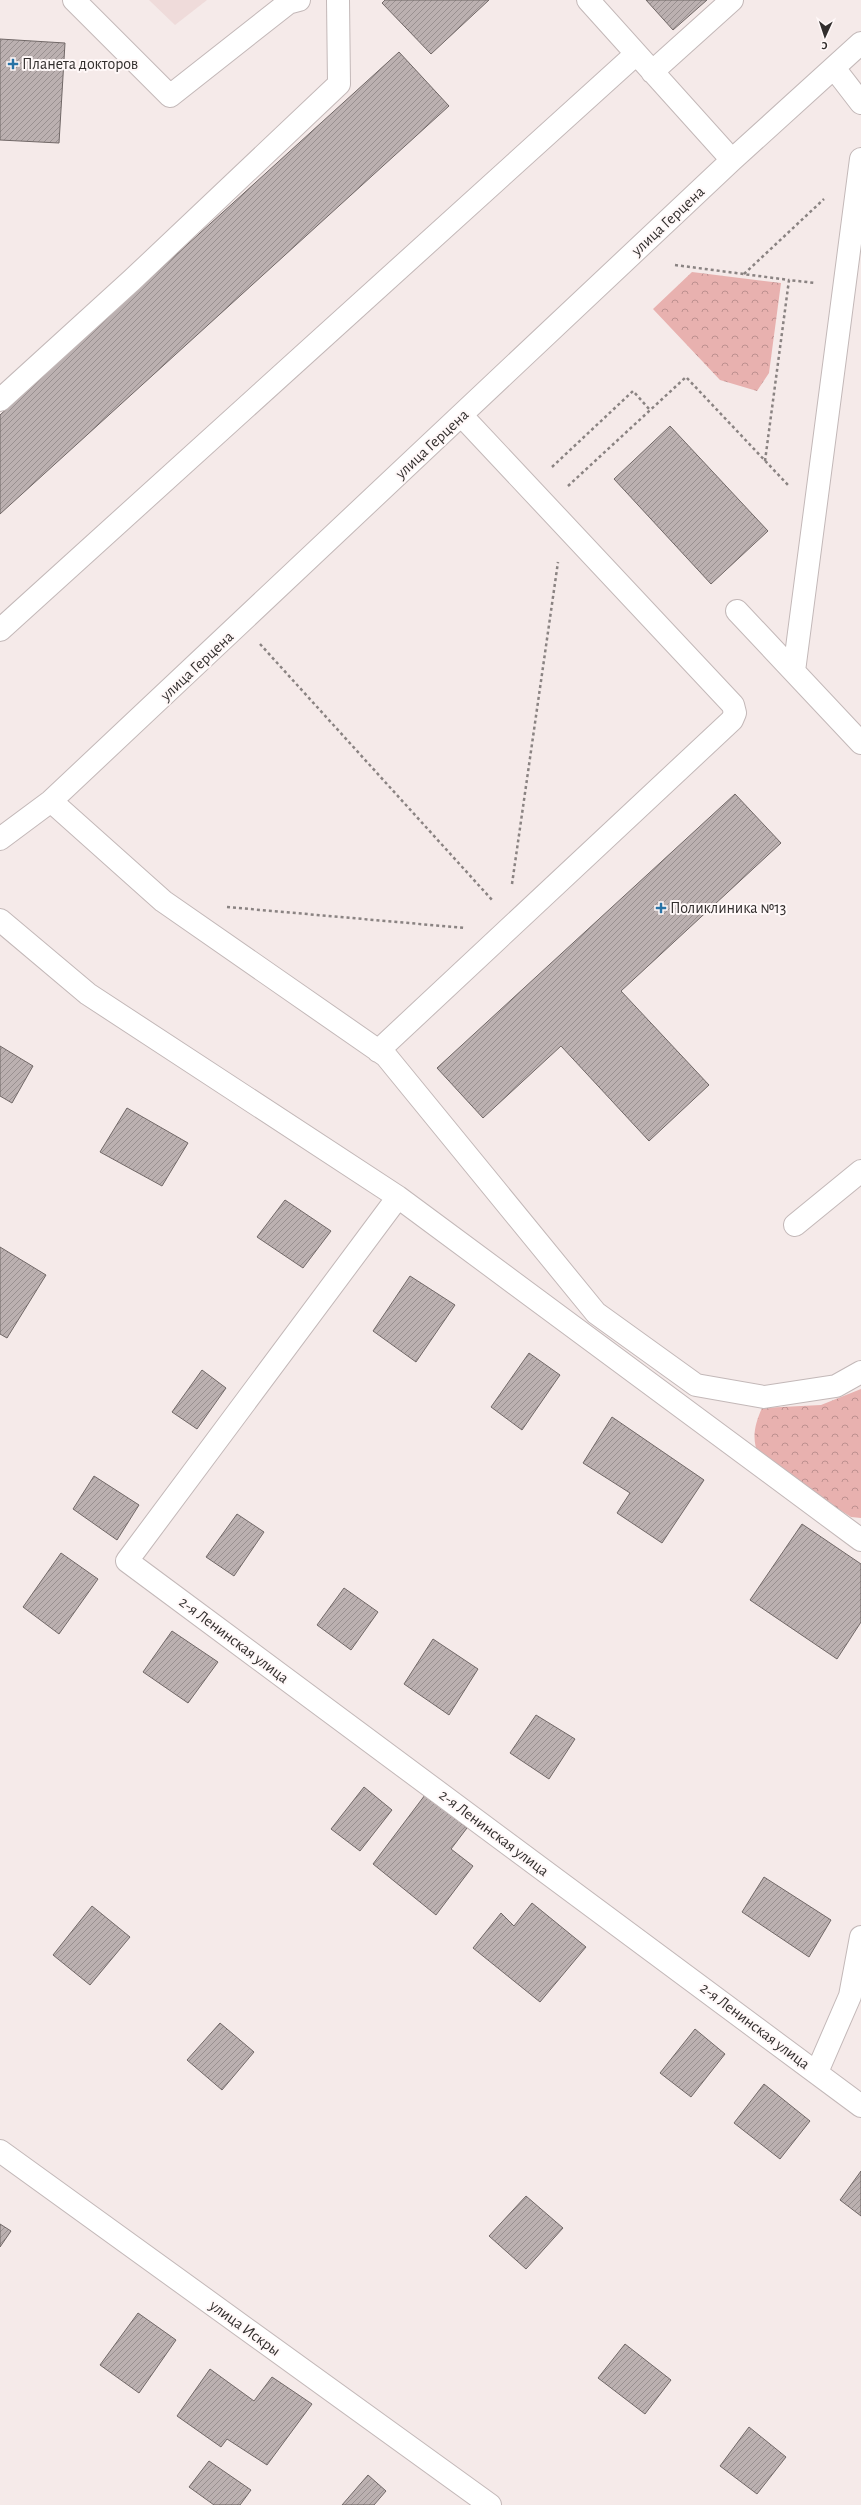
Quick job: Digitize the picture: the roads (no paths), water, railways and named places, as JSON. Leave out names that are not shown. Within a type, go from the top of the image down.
[{"type":"street","points":[[74,0],[170,96],[288,3],[298,0]]},
{"type":"street","points":[[0,400],[339,84],[338,0]]},
{"type":"street","points":[[588,0],[732,160]]},
{"type":"street","points":[[652,72],[732,0]]},
{"type":"street","name":"улица Герцена","points":[[0,839],[51,801],[242,624],[732,160],[861,43]]},
{"type":"street","points":[[0,630],[636,54]]},
{"type":"street","points":[[834,68],[861,103]]},
{"type":"street","points":[[794,671],[861,159]]},
{"type":"street","points":[[378,1051],[510,920],[732,720],[735,713],[733,705],[462,416]]},
{"type":"street","points":[[737,612],[861,743]]},
{"type":"street","points":[[51,801],[162,901],[386,1056],[596,1313],[696,1385],[764,1398],[836,1386],[861,1372]]},
{"type":"street","points":[[0,920],[88,994],[398,1197],[861,1540]]},
{"type":"street","points":[[795,1225],[861,1171]]},
{"type":"street","name":"2-я Ленинская улица","points":[[398,1197],[127,1561],[861,2106]]},
{"type":"street","points":[[817,2072],[850,1996],[861,1937]]},
{"type":"street","name":"улица Искры","points":[[0,2151],[490,2505]]},
{"type":"place","name":"Планета докторов","points":[[13,64]]},
{"type":"place","name":"Поликлиника №13","points":[[661,908]]}]
